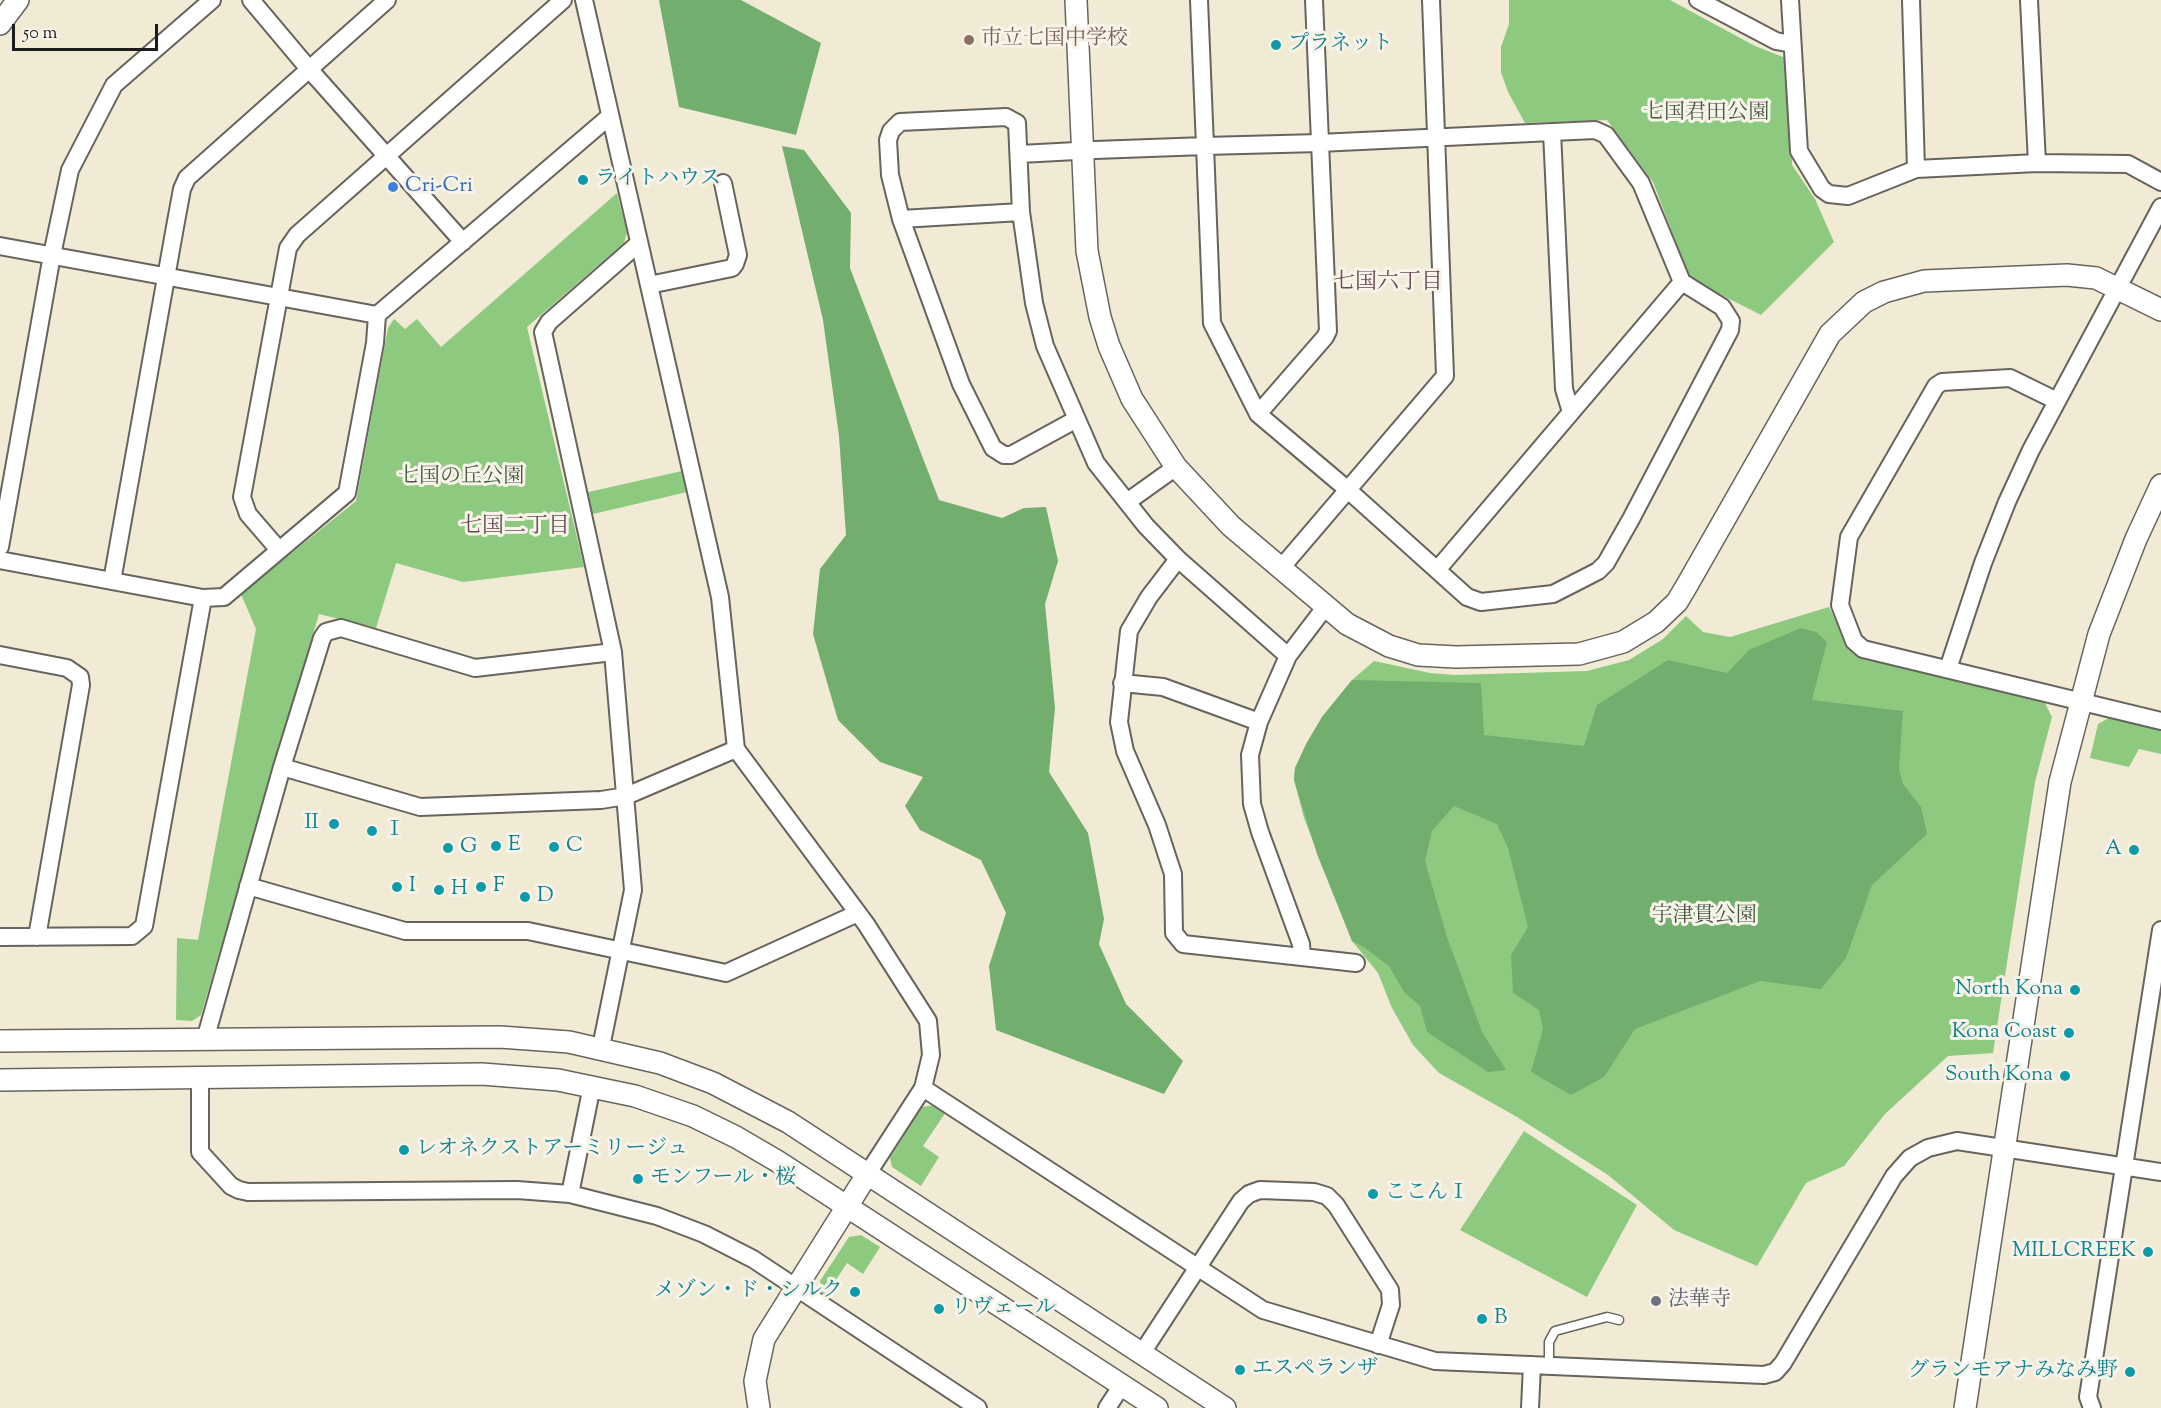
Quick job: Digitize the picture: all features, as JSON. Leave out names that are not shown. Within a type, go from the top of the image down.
[{"type":"street","points":[[0,24],[18,0]]},
{"type":"street","points":[[0,547],[65,182],[110,92],[119,80],[212,0]]},
{"type":"street","points":[[251,0],[309,69],[463,242]]},
{"type":"street","points":[[112,581],[182,189],[187,178],[387,0]]},
{"type":"street","points":[[279,550],[248,514],[242,497],[277,298],[291,241],[563,0]]},
{"type":"street","points":[[584,0],[720,597],[736,749],[858,913],[928,1021],[931,1055],[923,1088],[770,1326],[759,1353],[755,1381],[759,1408]]},
{"type":"street","points":[[1076,0],[1087,251],[1100,317],[1109,346],[1132,399],[1176,467],[1216,511],[1326,606],[1363,634],[1418,655],[1456,657],[1579,654],[1623,642],[1656,622],[1677,602],[1830,334],[1864,302],[1884,292],[1924,281],[2067,275],[2096,278],[2161,310]]},
{"type":"street","points":[[1020,154],[1205,146],[1319,143],[1595,130],[1610,139],[1641,183],[1682,282],[1722,307],[1731,321],[1730,330],[1606,563],[1598,571],[1553,594],[1481,602],[1467,597],[1348,490],[1258,414],[1212,323],[1205,146],[1199,0]]},
{"type":"street","points":[[1258,414],[1325,338],[1328,331],[1314,0]]},
{"type":"street","points":[[1281,568],[1445,376],[1431,0]]},
{"type":"street","points":[[1698,0],[1776,41],[1792,44]]},
{"type":"street","points":[[1790,0],[1799,151],[1822,189],[1838,196],[1848,196],[1916,169],[2037,163],[2128,164],[2161,182]]},
{"type":"street","points":[[1911,0],[1916,169]]},
{"type":"street","points":[[2029,0],[2037,163]]},
{"type":"street","points":[[0,560],[203,598],[224,597],[347,493],[375,343],[377,315],[610,116]]},
{"type":"street","points":[[1075,420],[1011,455],[1004,455],[993,448],[961,384],[901,219],[890,175],[888,140],[891,131],[900,122],[1006,117],[1017,123],[1022,212],[1034,303],[1045,346],[1075,420],[1096,463],[1178,559],[1288,656]]},
{"type":"street","points":[[1552,132],[1564,389],[1571,411]]},
{"type":"street","points":[[649,285],[732,268],[735,264],[738,255],[723,183]]},
{"type":"street","points":[[1948,669],[1983,563],[2007,502],[2057,402],[2120,288],[2161,207]]},
{"type":"street","points":[[901,219],[1022,212]]},
{"type":"street","points":[[601,1047],[633,890],[626,796],[613,652],[543,332],[549,322],[639,243]]},
{"type":"street","points":[[0,246],[377,315]]},
{"type":"street","points":[[1437,570],[1682,282]]},
{"type":"street","points":[[2057,402],[2010,378],[1942,382],[1931,393],[1849,537],[1839,596],[1840,606],[1854,641],[1863,649],[2161,721]]},
{"type":"street","points":[[1127,502],[1176,467]]},
{"type":"street","points":[[1965,1408],[2060,782],[2079,701],[2116,587],[2161,485]]},
{"type":"street","points":[[1178,559],[1149,597],[1129,631],[1119,722],[1125,751],[1157,825],[1173,874],[1176,937],[1183,944],[1356,963]]},
{"type":"street","points":[[0,937],[132,936],[144,926],[203,598]]},
{"type":"street","points":[[1302,957],[1301,944],[1252,804],[1250,755],[1259,722],[1288,656],[1326,606]]},
{"type":"street","points":[[205,1040],[282,767],[322,638],[333,629],[341,628],[475,668],[613,652]]},
{"type":"street","points":[[0,655],[67,668],[80,677],[81,686],[37,937]]},
{"type":"street","points":[[1122,683],[1163,687],[1259,722]]},
{"type":"street","points":[[282,767],[420,807],[626,796],[736,749]]},
{"type":"street","points":[[248,886],[405,931],[528,931],[726,973],[858,913]]},
{"type":"street","points":[[2092,1408],[2088,1397],[2161,930]]},
{"type":"street","points":[[0,1041],[500,1037],[569,1042],[601,1047],[660,1063],[713,1083],[788,1122],[1225,1408]]},
{"type":"street","points":[[0,1080],[482,1074],[519,1075],[592,1086],[635,1096],[725,1131],[777,1161],[1157,1408]]},
{"type":"street","points":[[200,1077],[200,1152],[231,1186],[239,1190],[248,1192],[474,1189],[570,1194],[657,1216],[704,1234],[753,1259],[978,1408]]},
{"type":"street","points":[[570,1194],[592,1086]]},
{"type":"street","points":[[923,1088],[1263,1310],[1435,1361],[1764,1375],[1775,1372],[1783,1363],[1894,1176],[1910,1158],[1928,1148],[1957,1141],[2161,1172]]},
{"type":"street","points":[[1142,1353],[1241,1201],[1249,1194],[1260,1190],[1314,1192],[1327,1196],[1336,1205],[1390,1290],[1391,1305],[1378,1345]]},
{"type":"street","points":[[1530,1408],[1532,1365]]},
{"type":"street","points":[[1107,1408],[1122,1385]]},
{"type":"lane","points":[[1549,1365],[1549,1342],[1555,1331],[1607,1317],[1619,1320]]},
{"type":"green space","points":[[659,0],[741,0],[821,43],[796,135],[679,107]]},
{"type":"green space","name":"七国君田公園","points":[[1509,0],[1670,0],[1755,46],[1788,59],[1792,165],[1815,199],[1834,242],[1761,315],[1690,279],[1653,182],[1607,120],[1525,123],[1508,92],[1501,72],[1501,47],[1509,24]]},
{"type":"green space","points":[[782,146],[804,150],[851,213],[850,268],[939,500],[1002,518],[1024,508],[1046,507],[1058,561],[1045,604],[1055,708],[1049,772],[1088,833],[1104,919],[1099,944],[1126,1004],[1183,1061],[1164,1094],[996,1030],[989,966],[1006,913],[981,860],[920,830],[905,806],[923,777],[880,762],[838,720],[813,634],[820,569],[846,535],[839,436],[823,320]]},
{"type":"green space","name":"七国の丘公園","points":[[617,193],[627,232],[624,243],[527,327],[584,567],[463,582],[396,563],[376,628],[319,614],[201,1015],[192,1021],[176,1020],[177,938],[198,940],[256,629],[241,594],[356,501],[388,328],[394,319],[405,329],[417,319],[441,347]]},
{"type":"green space","points":[[682,471],[687,492],[589,515],[584,493]]},
{"type":"green space","name":"宇津貫公園","points":[[1829,607],[1852,653],[2045,703],[2052,717],[2035,782],[1993,1053],[1948,1056],[1885,1114],[1844,1166],[1806,1183],[1757,1266],[1674,1230],[1608,1175],[1517,1117],[1439,1073],[1413,1045],[1392,1008],[1378,973],[1352,941],[1304,818],[1294,780],[1295,768],[1322,717],[1352,680],[1374,661],[1430,673],[1455,675],[1587,671],[1629,660],[1663,639],[1686,616],[1703,632],[1730,637]]},
{"type":"green space","points":[[1801,628],[1816,632],[1827,642],[1812,700],[1903,711],[1899,769],[1903,784],[1921,807],[1927,834],[1872,885],[1846,958],[1821,989],[1760,981],[1635,1029],[1604,1077],[1571,1095],[1531,1072],[1543,1029],[1539,1010],[1513,993],[1511,955],[1528,927],[1508,848],[1497,824],[1454,806],[1432,831],[1425,861],[1447,937],[1482,1032],[1506,1070],[1488,1072],[1427,1032],[1420,1006],[1404,992],[1389,966],[1352,941],[1317,854],[1294,780],[1295,768],[1306,744],[1322,717],[1352,680],[1481,683],[1484,735],[1584,746],[1597,705],[1668,660],[1727,673],[1749,650]]},
{"type":"green space","points":[[2109,718],[2161,730],[2161,754],[2139,749],[2129,767],[2090,758],[2098,724]]},
{"type":"green space","points":[[935,1105],[946,1112],[923,1146],[939,1157],[921,1186],[892,1167],[890,1158],[922,1107]]},
{"type":"green space","points":[[1524,1131],[1637,1205],[1587,1297],[1460,1230]]},
{"type":"green space","points":[[861,1235],[880,1247],[863,1274],[847,1263],[826,1295],[822,1292],[820,1281],[849,1237]]},
{"type":"place","name":"市立七国中学校","points":[[969,40]]},
{"type":"place","name":"プラネット","points":[[1276,45]]},
{"type":"place","name":"ライトハウス","points":[[583,180]]},
{"type":"place","name":"Cri-Cri","points":[[393,187]]},
{"type":"place","name":"Ⅱ","points":[[334,824]]},
{"type":"place","name":"Ⅰ","points":[[372,831]]},
{"type":"place","name":"E","points":[[496,846]]},
{"type":"place","name":"C","points":[[554,847]]},
{"type":"place","name":"G","points":[[448,848]]},
{"type":"place","name":"A","points":[[2134,850]]},
{"type":"place","name":"I","points":[[397,887]]},
{"type":"place","name":"F","points":[[481,887]]},
{"type":"place","name":"H","points":[[439,890]]},
{"type":"place","name":"D","points":[[525,897]]},
{"type":"place","name":"North Kona","points":[[2075,990]]},
{"type":"place","name":"Kona Coast","points":[[2069,1033]]},
{"type":"place","name":"South Kona","points":[[2065,1076]]},
{"type":"place","name":"レオネクストアーミリージュ","points":[[404,1150]]},
{"type":"place","name":"モンフール・桜","points":[[638,1179]]},
{"type":"place","name":"ここんⅠ","points":[[1373,1194]]},
{"type":"place","name":"MILLCREEK","points":[[2148,1252]]},
{"type":"place","name":"メゾン・ド・シルク","points":[[855,1292]]},
{"type":"place","name":"法華寺","points":[[1656,1301]]},
{"type":"place","name":"リヴェール","points":[[939,1309]]},
{"type":"place","name":"B","points":[[1482,1319]]},
{"type":"place","name":"エスペランザ","points":[[1240,1370]]},
{"type":"place","name":"グランモアナみなみ野","points":[[2130,1372]]},
{"type":"district","name":"七国六丁目","points":[[1388,284]]},
{"type":"district","name":"七国二丁目","points":[[515,528]]}]
